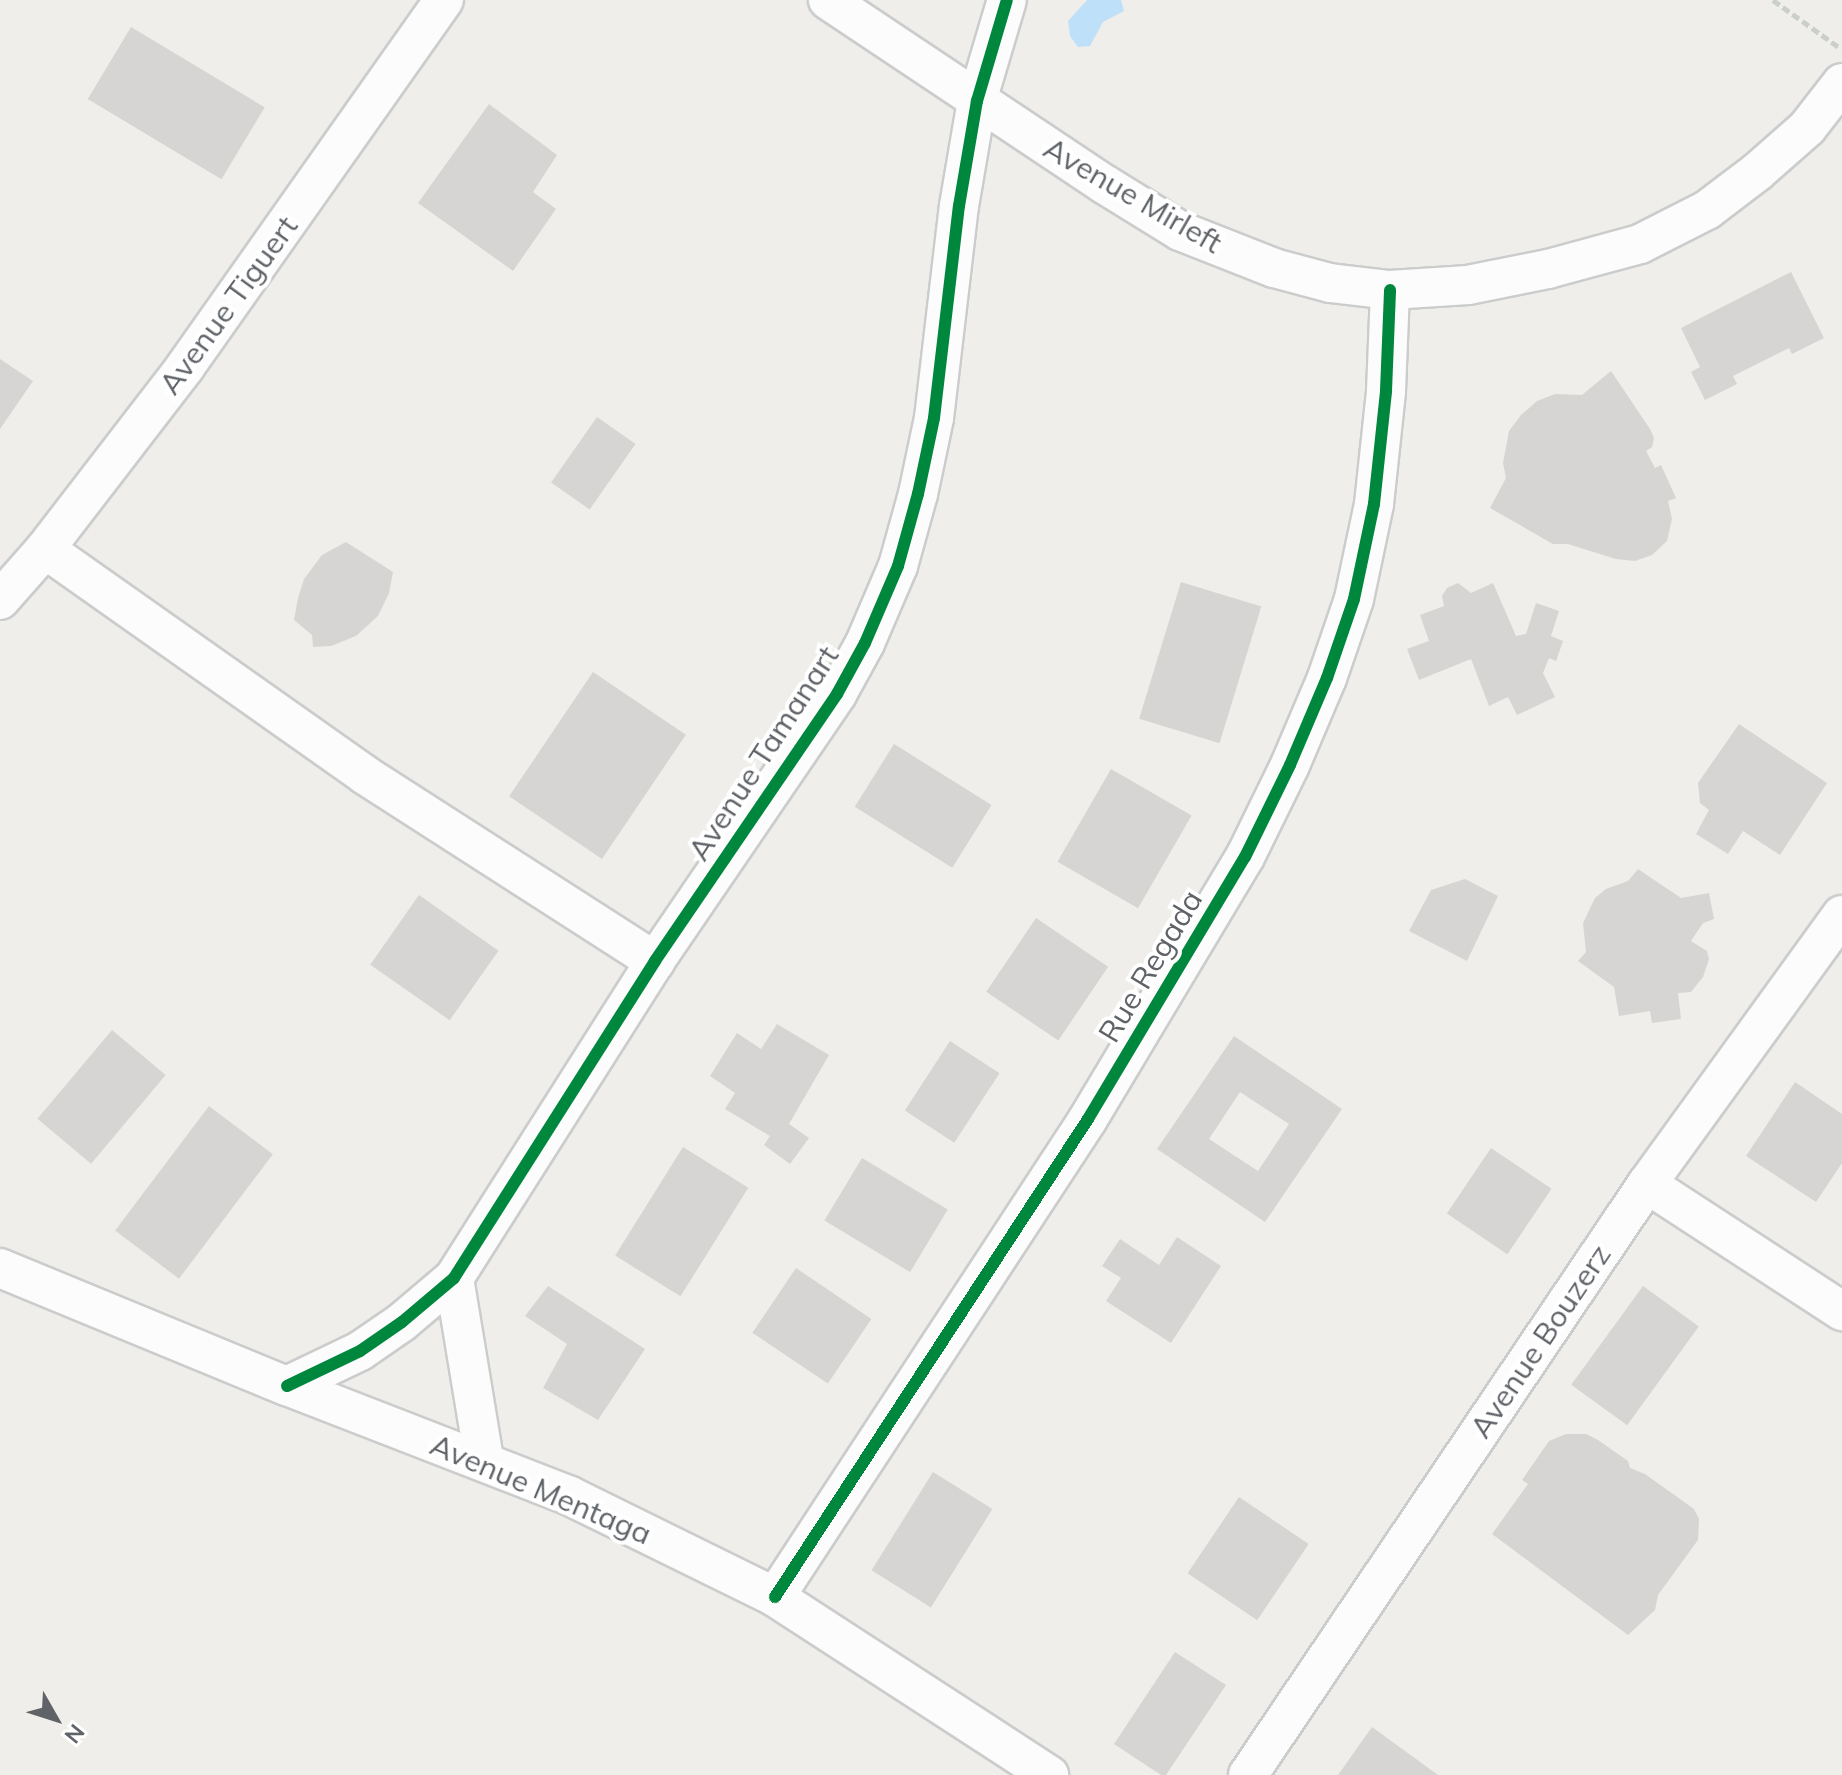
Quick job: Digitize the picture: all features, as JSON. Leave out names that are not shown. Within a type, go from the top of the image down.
[{"type":"street","name":"Avenue Tiguert","points":[[0,600],[45,549],[185,367],[444,0]]},
{"type":"street","name":"Avenue Mirleft","points":[[828,0],[977,101],[1180,231],[1274,268],[1330,283],[1390,290],[1468,285],[1548,269],[1640,244],[1707,210],[1757,172],[1807,128],[1842,83]]},
{"type":"street","name":"Avenue Tamanart","points":[[287,1386],[360,1351],[402,1322],[454,1278],[655,961],[837,694],[865,643],[898,566],[934,418],[959,206],[977,101],[1007,0]]},
{"type":"street","name":"Rue Regada","points":[[775,1597],[1088,1119],[1245,857],[1290,765],[1327,678],[1354,599],[1374,504],[1386,391],[1390,290]]},
{"type":"street","points":[[45,549],[365,775],[655,961]]},
{"type":"street","name":"Avenue Bouzerz","points":[[1248,1775],[1647,1184],[1842,915]]},
{"type":"street","points":[[1647,1184],[1842,1311]]},
{"type":"street","name":"Avenue Mentaga","points":[[0,1268],[287,1386],[570,1496],[775,1597],[1049,1775]]},
{"type":"street","points":[[454,1278],[484,1460]]},
{"type":"path","points":[[1773,0],[1842,49]]},
{"type":"water","points":[[1087,0],[1121,0],[1124,11],[1103,22],[1090,46],[1078,47],[1070,36],[1068,21]]},
{"type":"building","points":[[131,27],[265,107],[221,179],[88,99]]},
{"type":"building","points":[[489,104],[557,155],[533,192],[556,209],[513,271],[418,203]]},
{"type":"building","points":[[1791,272],[1824,338],[1792,354],[1789,348],[1733,376],[1737,384],[1705,400],[1691,372],[1700,367],[1681,328]]},
{"type":"building","points":[[0,359],[33,381],[0,429]]},
{"type":"building","points":[[1611,371],[1650,429],[1654,438],[1652,447],[1646,451],[1655,468],[1661,465],[1676,498],[1668,501],[1672,519],[1667,541],[1652,555],[1635,561],[1616,559],[1568,544],[1553,544],[1490,508],[1506,478],[1503,463],[1509,431],[1521,415],[1537,401],[1555,394],[1582,395]]},
{"type":"building","points":[[597,417],[636,444],[590,509],[551,483]]},
{"type":"building","points":[[346,542],[393,572],[389,593],[378,616],[356,636],[331,646],[313,647],[312,635],[294,620],[298,598],[304,579],[322,555]]},
{"type":"building","points":[[1181,582],[1261,607],[1220,743],[1139,719]]},
{"type":"building","points":[[1458,583],[1471,593],[1493,583],[1516,636],[1526,634],[1536,603],[1559,611],[1551,636],[1563,641],[1556,661],[1549,658],[1543,673],[1555,697],[1517,715],[1508,697],[1489,706],[1471,659],[1419,680],[1407,649],[1429,641],[1420,615],[1444,606],[1442,596],[1447,588]]},
{"type":"building","points":[[593,672],[686,735],[602,859],[509,796]]},
{"type":"building","points":[[1739,724],[1827,783],[1780,855],[1743,831],[1728,854],[1696,834],[1709,810],[1700,803],[1698,783]]},
{"type":"building","points":[[894,744],[992,805],[952,868],[855,807]]},
{"type":"building","points":[[1111,769],[1192,816],[1138,908],[1058,862]]},
{"type":"building","points":[[1638,869],[1681,898],[1709,893],[1714,919],[1703,923],[1691,941],[1707,951],[1709,959],[1703,977],[1691,992],[1678,993],[1681,1019],[1652,1023],[1650,1011],[1619,1016],[1614,987],[1578,961],[1586,952],[1583,923],[1595,898],[1606,889],[1628,881]]},
{"type":"building","points":[[1465,879],[1498,896],[1467,961],[1409,931],[1431,890]]},
{"type":"building","points":[[419,895],[498,951],[450,1020],[370,965]]},
{"type":"building","points":[[1036,918],[1108,967],[1058,1040],[986,992]]},
{"type":"building","points":[[777,1024],[829,1055],[789,1124],[809,1138],[790,1164],[764,1145],[770,1136],[725,1109],[735,1093],[710,1076],[737,1033],[761,1049]]},
{"type":"building","points":[[112,1030],[166,1075],[91,1164],[37,1119]]},
{"type":"building","points":[[1234,1036],[1342,1109],[1265,1222],[1157,1149]],"holes":[[[1240,1092],[1289,1124],[1258,1171],[1209,1139]]]},
{"type":"building","points":[[950,1041],[999,1073],[954,1143],[905,1111]]},
{"type":"building","points":[[1795,1082],[1842,1114],[1842,1163],[1816,1202],[1746,1156]]},
{"type":"building","points":[[209,1106],[273,1154],[179,1279],[115,1231]]},
{"type":"building","points":[[683,1147],[748,1188],[680,1296],[615,1256]]},
{"type":"building","points":[[1491,1148],[1552,1189],[1507,1254],[1447,1213]]},
{"type":"building","points":[[862,1158],[948,1210],[910,1272],[824,1221]]},
{"type":"building","points":[[1177,1237],[1221,1266],[1171,1343],[1106,1301],[1121,1278],[1102,1266],[1120,1239],[1159,1265]]},
{"type":"building","points":[[796,1268],[871,1319],[828,1384],[752,1333]]},
{"type":"building","points":[[548,1286],[645,1349],[598,1420],[543,1388],[567,1344],[525,1316]]},
{"type":"building","points":[[1643,1286],[1699,1327],[1627,1425],[1571,1385]]},
{"type":"building","points":[[1566,1434],[1586,1434],[1598,1440],[1628,1461],[1630,1468],[1645,1474],[1694,1509],[1699,1519],[1698,1540],[1658,1595],[1655,1610],[1628,1635],[1492,1534],[1528,1484],[1522,1480],[1549,1441]]},
{"type":"building","points":[[933,1472],[992,1509],[931,1607],[872,1570]]},
{"type":"building","points":[[1239,1497],[1309,1544],[1257,1620],[1188,1573]]},
{"type":"building","points":[[1175,1652],[1226,1685],[1166,1775],[1161,1775],[1114,1744]]},
{"type":"building","points":[[1372,1727],[1438,1775],[1338,1775]]},
{"type":"cycle path","points":[[287,1386],[360,1351],[402,1322],[454,1278],[655,961],[837,694],[865,643],[898,566],[918,494],[934,418],[959,206],[977,101],[1007,0]]},
{"type":"cycle path","points":[[775,1597],[1088,1119],[1245,857],[1290,765],[1327,678],[1354,599],[1374,504],[1386,391],[1390,290]]}]
